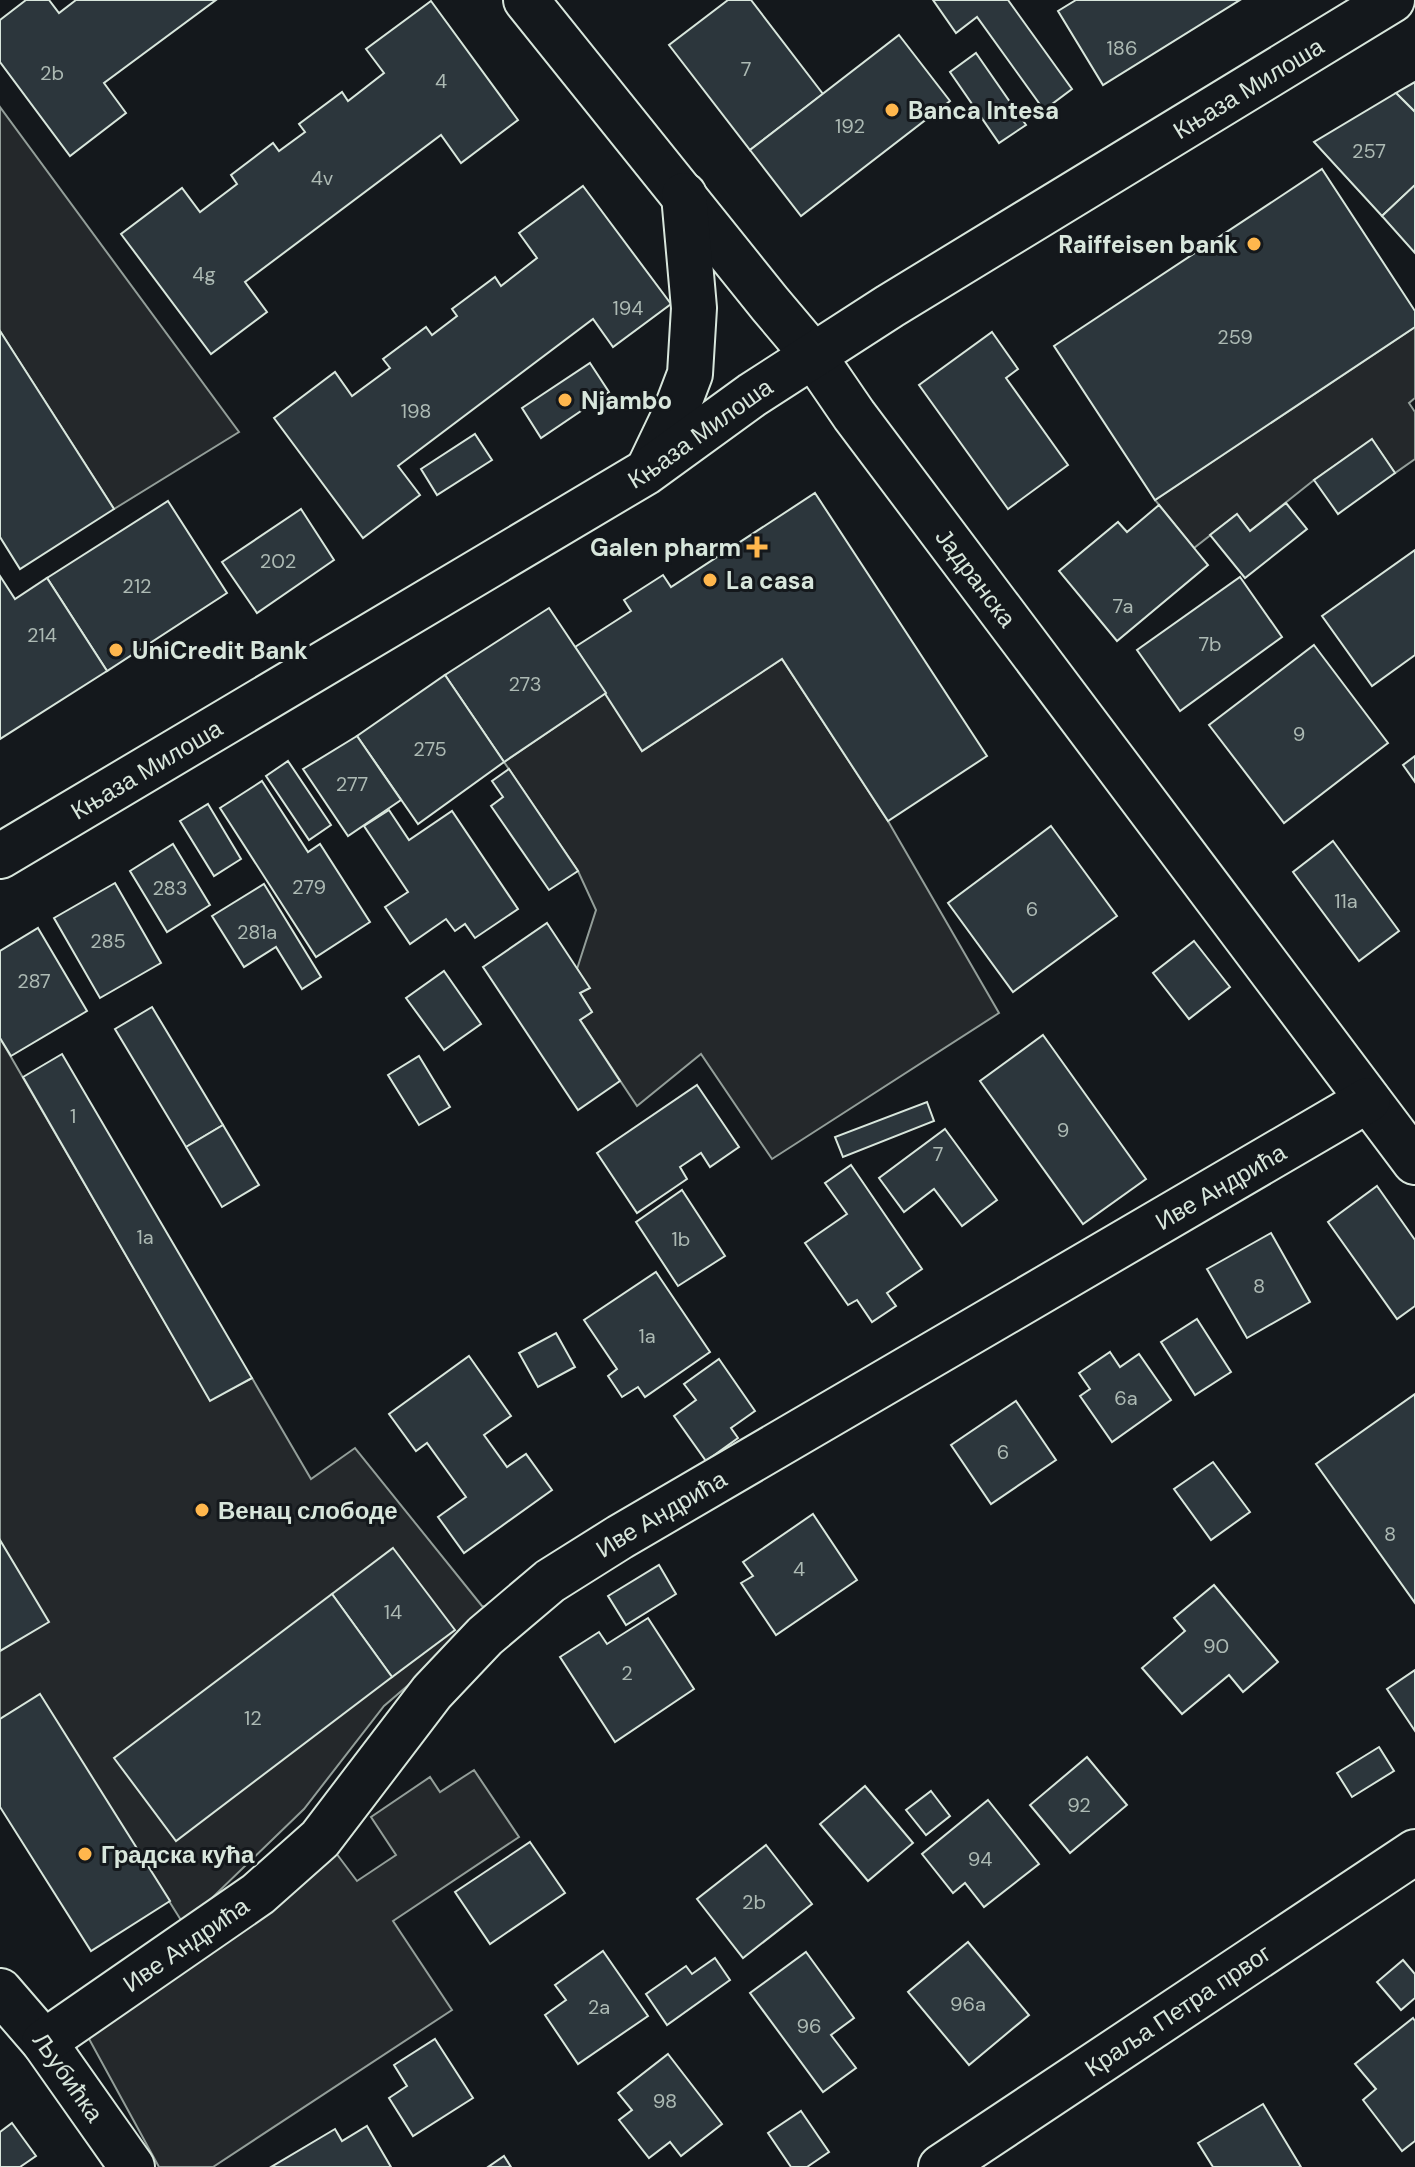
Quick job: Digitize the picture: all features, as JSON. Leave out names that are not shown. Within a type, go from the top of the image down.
[{"type":"street","name":"Јадранска","points":[[526,0],[813,355],[854,415],[1415,1162]]},
{"type":"street","name":"Књаза Милоша","points":[[0,856],[647,470],[813,355],[1392,0]]},
{"type":"street","points":[[647,470],[674,416],[690,374],[694,308],[684,195]]},
{"type":"street","name":"Иве Андрића","points":[[44,2042],[258,1894],[320,1839],[432,1692],[485,1636],[550,1581],[1368,1100]]},
{"type":"street","name":"Краља Петра првог","points":[[941,2167],[1415,1852]]},
{"type":"street","name":"Љубићка","points":[[0,1991],[44,2042],[132,2167]]},
{"type":"shaded area","points":[[0,107],[239,432],[114,509],[0,331]]},
{"type":"shaded area","points":[[1415,327],[1415,398],[1409,403],[1415,412],[1415,459],[1395,473],[1372,440],[1314,480],[1250,531],[1236,515],[1194,548],[1155,500]]},
{"type":"shaded area","points":[[782,659],[888,821],[999,1013],[772,1159],[701,1054],[637,1106],[580,1020],[592,1012],[580,993],[589,988],[577,969],[596,910],[578,871],[504,762],[606,693],[642,751]]},
{"type":"shaded area","name":"Венац слободе","points":[[0,1038],[210,1400],[252,1378],[311,1479],[355,1448],[482,1606],[497,1609],[384,1706],[304,1809],[184,1925],[40,1695],[0,1719]]},
{"type":"shaded area","points":[[474,1770],[519,1837],[393,1921],[452,2010],[213,2167],[159,2167],[82,2026],[336,1853],[357,1881],[396,1855],[371,1817],[430,1777],[440,1792]]},
{"type":"building","points":[[26,0],[49,0],[59,13],[76,0],[216,0],[104,83],[126,113],[70,156],[0,62],[0,20]]},
{"type":"building","points":[[728,0],[751,0],[823,94],[750,150],[669,45]]},
{"type":"building","points":[[933,0],[1008,0],[1072,89],[1044,110],[977,17],[956,33]]},
{"type":"building","points":[[1076,0],[1240,0],[1103,85],[1058,11]]},
{"type":"building","points":[[431,1],[518,120],[461,163],[441,135],[245,282],[267,312],[211,354],[121,234],[182,188],[200,212],[237,184],[231,175],[273,143],[279,151],[305,132],[299,124],[342,92],[348,101],[384,73],[366,49]]},
{"type":"building","points":[[899,35],[950,101],[801,216],[750,150]]},
{"type":"building","points":[[976,53],[1026,125],[999,143],[950,72]]},
{"type":"building","points":[[1415,82],[1415,112],[1396,93]]},
{"type":"building","points":[[1396,93],[1415,112],[1415,185],[1382,216],[1314,142]]},
{"type":"building","points":[[1322,169],[1415,311],[1415,327],[1155,500],[1054,346]]},
{"type":"building","points":[[1415,185],[1415,253],[1382,216]]},
{"type":"building","points":[[583,186],[671,304],[613,347],[593,319],[398,466],[420,495],[363,538],[274,418],[335,372],[352,396],[390,368],[383,359],[426,327],[432,335],[457,316],[452,309],[495,277],[501,286],[537,258],[519,233]]},
{"type":"building","points":[[0,331],[114,509],[20,569],[0,537]]},
{"type":"building","points":[[992,332],[1018,369],[1006,378],[1068,465],[1008,509],[919,385]]},
{"type":"building","name":"Njambo","points":[[590,363],[609,392],[541,438],[522,408]]},
{"type":"building","points":[[475,434],[492,460],[437,495],[421,469]]},
{"type":"building","points":[[1372,439],[1395,473],[1338,514],[1314,480]]},
{"type":"building","points":[[815,493],[987,756],[888,821],[782,659],[642,751],[575,647],[631,611],[624,600],[663,575],[671,587]]},
{"type":"building","points":[[168,501],[227,593],[107,671],[47,578]]},
{"type":"building","points":[[1286,503],[1307,529],[1245,578],[1210,535],[1237,514],[1250,531]]},
{"type":"building","points":[[1159,505],[1208,565],[1117,641],[1059,571],[1118,522],[1127,532]]},
{"type":"building","points":[[301,509],[334,560],[257,613],[222,562]]},
{"type":"building","points":[[1415,550],[1415,655],[1372,686],[1322,616]]},
{"type":"building","points":[[0,576],[15,599],[47,578],[107,671],[0,739]]},
{"type":"building","points":[[1240,577],[1282,637],[1180,711],[1137,650]]},
{"type":"building","points":[[549,608],[606,693],[504,762],[445,675]]},
{"type":"building","points":[[1314,645],[1388,743],[1284,823],[1209,725]]},
{"type":"building","points":[[445,675],[504,762],[418,824],[357,736]]},
{"type":"building","points":[[357,736],[401,800],[348,836],[303,769]]},
{"type":"building","points":[[1415,756],[1415,782],[1403,765]]},
{"type":"building","points":[[288,761],[331,825],[309,840],[266,776]]},
{"type":"building","points":[[509,769],[578,871],[549,890],[491,806],[503,797],[492,781]]},
{"type":"building","points":[[262,781],[308,852],[320,844],[370,922],[316,957],[220,808]]},
{"type":"building","points":[[208,804],[241,859],[214,876],[180,821]]},
{"type":"building","points":[[389,810],[409,840],[452,811],[518,909],[475,938],[465,924],[455,931],[446,919],[410,944],[385,907],[408,892],[364,826]]},
{"type":"building","points":[[1051,826],[1117,916],[1013,992],[948,903]]},
{"type":"building","points":[[1333,841],[1399,931],[1359,961],[1293,872]]},
{"type":"building","points":[[173,844],[210,905],[167,932],[130,871]]},
{"type":"building","points":[[115,883],[161,963],[100,998],[54,918]]},
{"type":"building","points":[[264,884],[321,977],[302,989],[276,947],[244,967],[212,916]]},
{"type":"building","points":[[547,923],[590,988],[580,993],[592,1012],[580,1020],[620,1081],[578,1110],[483,967]]},
{"type":"building","points":[[38,928],[87,1011],[11,1056],[0,1038],[0,951]]},
{"type":"building","points":[[1194,941],[1230,987],[1189,1019],[1153,973]]},
{"type":"building","points":[[444,971],[481,1024],[444,1050],[406,998]]},
{"type":"building","points":[[152,1007],[223,1125],[186,1147],[115,1029]]},
{"type":"building","points":[[1043,1035],[1146,1179],[1083,1224],[980,1081]]},
{"type":"building","points":[[62,1054],[252,1378],[210,1401],[23,1077]]},
{"type":"building","points":[[419,1056],[450,1107],[419,1125],[388,1075]]},
{"type":"building","points":[[697,1085],[739,1147],[710,1167],[701,1153],[680,1167],[687,1179],[637,1213],[597,1153]]},
{"type":"building","points":[[927,1102],[934,1121],[843,1157],[835,1137]]},
{"type":"building","points":[[223,1125],[259,1185],[222,1207],[186,1147]]},
{"type":"building","points":[[945,1129],[997,1200],[962,1226],[934,1189],[904,1212],[879,1178]]},
{"type":"building","points":[[851,1165],[922,1269],[887,1293],[896,1306],[872,1322],[857,1300],[848,1305],[805,1243],[847,1214],[825,1183]]},
{"type":"building","points":[[1377,1186],[1415,1240],[1415,1306],[1397,1319],[1328,1222]]},
{"type":"building","points":[[682,1190],[725,1256],[678,1286],[636,1222]]},
{"type":"building","points":[[1271,1233],[1310,1302],[1247,1338],[1207,1269]]},
{"type":"building","points":[[656,1272],[710,1352],[645,1397],[638,1387],[622,1397],[608,1376],[617,1369],[584,1320]]},
{"type":"building","points":[[1197,1319],[1231,1372],[1195,1395],[1161,1342]]},
{"type":"building","points":[[556,1333],[575,1367],[538,1387],[519,1353]]},
{"type":"building","points":[[1110,1352],[1120,1367],[1139,1354],[1171,1400],[1112,1442],[1080,1396],[1090,1389],[1079,1373]]},
{"type":"building","points":[[469,1356],[511,1416],[484,1435],[507,1467],[526,1454],[552,1490],[464,1553],[438,1517],[466,1497],[427,1443],[416,1451],[389,1414]]},
{"type":"building","points":[[719,1359],[755,1411],[731,1428],[738,1438],[706,1461],[674,1416],[696,1400],[684,1384]]},
{"type":"building","points":[[1415,1394],[1415,1603],[1316,1464]]},
{"type":"building","points":[[1016,1401],[1056,1460],[991,1504],[951,1445]]},
{"type":"building","points":[[1213,1462],[1250,1512],[1211,1540],[1174,1489]]},
{"type":"building","points":[[813,1514],[857,1580],[776,1635],[741,1583],[753,1576],[743,1562]]},
{"type":"building","points":[[0,1540],[49,1622],[0,1651]]},
{"type":"building","points":[[393,1548],[455,1630],[392,1677],[332,1594]]},
{"type":"building","points":[[659,1565],[676,1594],[626,1625],[608,1596]]},
{"type":"building","points":[[1214,1585],[1278,1662],[1243,1692],[1229,1675],[1182,1714],[1142,1668],[1185,1631],[1174,1618]]},
{"type":"building","points":[[332,1594],[392,1677],[176,1841],[114,1758]]},
{"type":"building","points":[[648,1618],[694,1689],[615,1742],[560,1657],[599,1632],[607,1644]]},
{"type":"building","points":[[1415,1670],[1415,1731],[1387,1689]]},
{"type":"building","name":"Градска кућа","points":[[40,1694],[170,1901],[91,1951],[0,1807],[0,1719]]},
{"type":"building","points":[[1379,1747],[1394,1771],[1352,1797],[1337,1773]]},
{"type":"building","points":[[1087,1757],[1127,1805],[1070,1853],[1030,1805]]},
{"type":"building","points":[[865,1786],[913,1843],[868,1881],[820,1824]]},
{"type":"building","points":[[931,1791],[950,1816],[926,1835],[906,1810]]},
{"type":"building","points":[[988,1800],[1039,1864],[984,1907],[965,1883],[953,1893],[922,1854]]},
{"type":"building","points":[[530,1842],[565,1893],[490,1944],[455,1892]]},
{"type":"building","points":[[766,1845],[812,1904],[743,1958],[697,1899]]},
{"type":"building","points":[[968,1942],[1029,2015],[969,2065],[908,1992]]},
{"type":"building","points":[[603,1951],[648,2016],[578,2064],[545,2015],[566,2000],[555,1985]]},
{"type":"building","points":[[806,1952],[854,2018],[831,2035],[856,2068],[823,2092],[750,1993]]},
{"type":"building","points":[[715,1958],[730,1980],[667,2025],[646,1994],[686,1966],[692,1974]]},
{"type":"building","points":[[1403,1960],[1415,1974],[1415,1998],[1401,2010],[1377,1982]]},
{"type":"building","points":[[1413,2018],[1415,2141],[1402,2151],[1363,2100],[1376,2089],[1355,2064]]},
{"type":"building","points":[[435,2039],[473,2098],[413,2136],[389,2098],[407,2086],[394,2065]]},
{"type":"building","points":[[668,2054],[722,2124],[681,2156],[670,2142],[649,2158],[619,2120],[632,2110],[618,2093]]},
{"type":"building","points":[[1263,2104],[1301,2167],[1213,2167],[1198,2143]]},
{"type":"building","points":[[801,2111],[829,2152],[807,2167],[791,2167],[768,2133]]},
{"type":"building","points":[[12,2123],[36,2156],[20,2167],[0,2167],[0,2132]]},
{"type":"building","points":[[367,2126],[391,2167],[271,2167],[335,2129],[342,2141]]},
{"type":"building","points":[[504,2156],[511,2167],[488,2167]]},
{"type":"place","name":"Banca Intesa","points":[[892,110]]},
{"type":"place","name":"Raiffeisen bank","points":[[1254,244]]},
{"type":"place","name":"Njambo","points":[[565,400]]},
{"type":"place","name":"Galen pharm","points":[[757,547]]},
{"type":"place","name":"La casa","points":[[710,580]]},
{"type":"place","name":"UniCredit Bank","points":[[116,650]]},
{"type":"place","name":"Венац слободе","points":[[202,1510]]},
{"type":"place","name":"Градска кућа","points":[[85,1854]]}]
